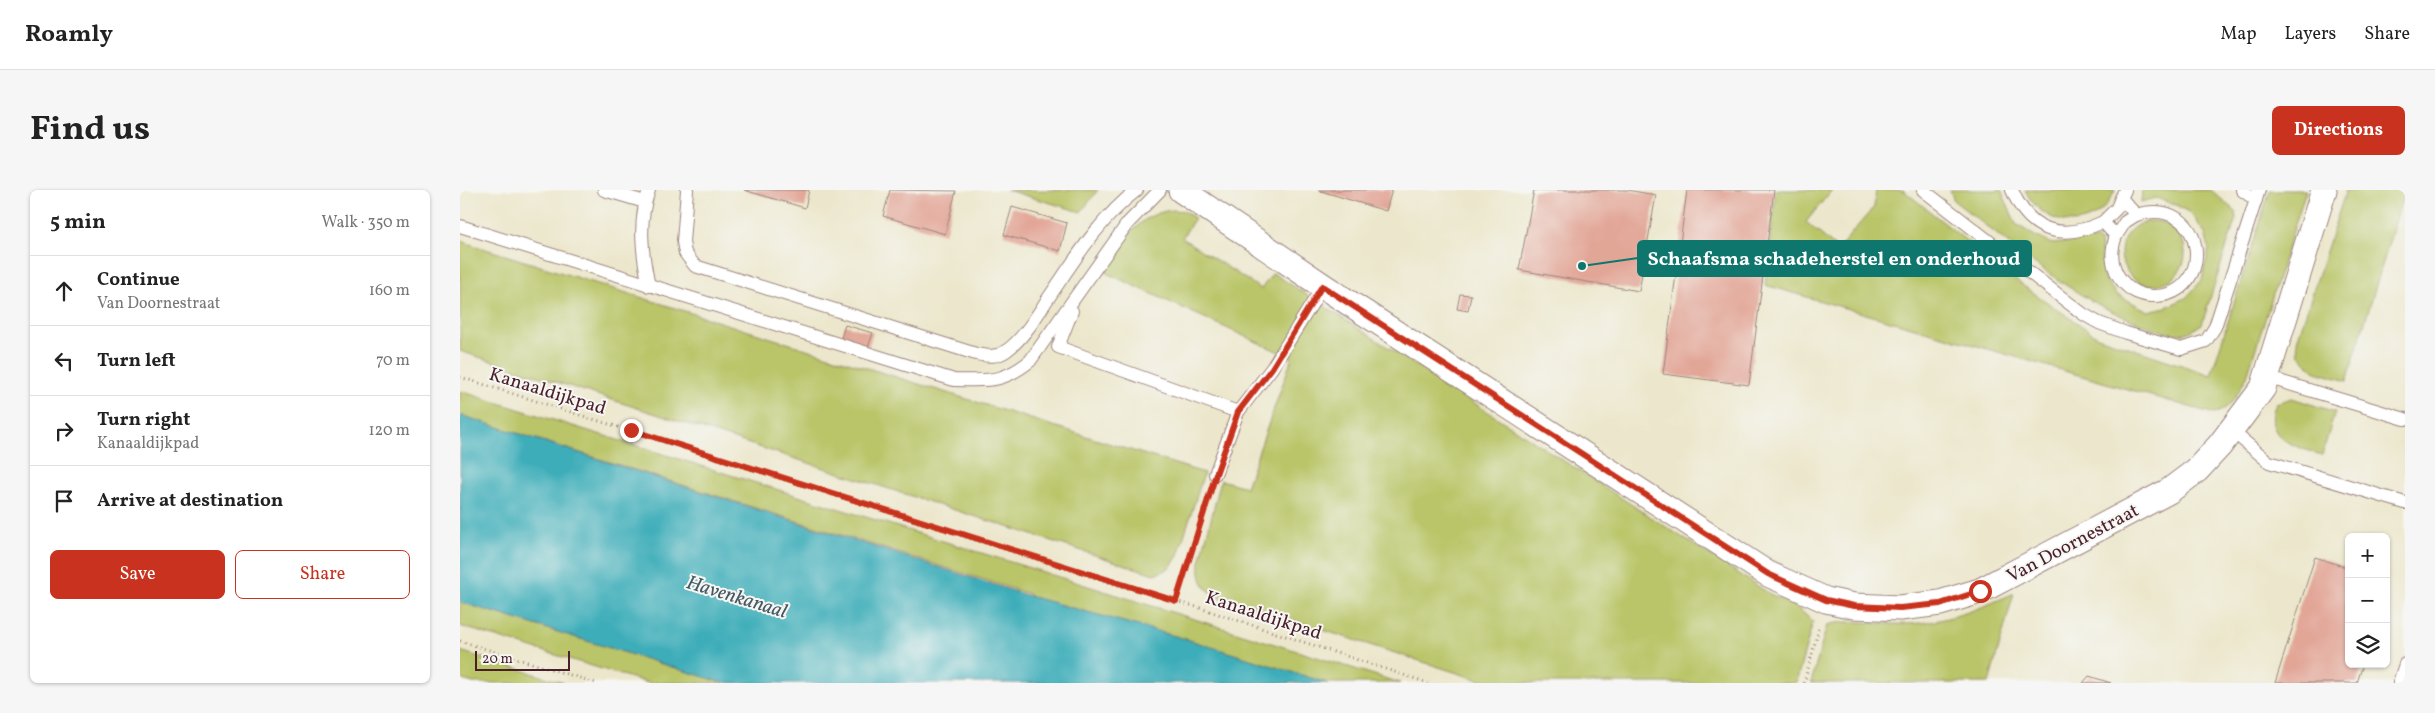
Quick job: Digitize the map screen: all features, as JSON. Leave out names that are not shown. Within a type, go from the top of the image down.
[{"type":"street","name":"Van Doornestraat","points":[[1180,190],[1322,286],[1768,574],[1826,600],[1854,606],[1900,608],[1940,604],[1980,591],[2169,491],[2197,470],[2232,431],[2263,388],[2324,190]]},
{"type":"lane","points":[[604,190],[647,196],[641,251],[649,286]]},
{"type":"lane","points":[[687,190],[683,242],[685,254],[695,266],[976,354],[992,357],[1006,351],[1023,334],[1099,227],[1118,205],[1137,190]]},
{"type":"lane","points":[[460,226],[954,380],[994,380],[1014,374],[1030,361],[1128,224],[1160,190]]},
{"type":"lane","points":[[1923,190],[2083,314],[2099,323],[2181,349],[2195,346],[2206,340],[2215,327],[2258,195],[2242,190]]},
{"type":"lane","points":[[2012,190],[2018,205],[2030,219],[2046,229],[2064,233],[2084,231],[2103,222],[2117,208],[2123,194]]},
{"type":"lane","points":[[2123,194],[2136,215]]},
{"type":"lane","points":[[2149,211],[2162,211],[2176,217],[2187,226],[2194,239],[2197,254],[2194,268],[2187,281],[2176,290],[2162,296],[2147,296],[2134,291],[2124,283],[2116,272],[2112,259],[2112,246],[2116,236],[2125,222],[2136,215],[2149,211]]},
{"type":"lane","points":[[2103,222],[2116,236]]},
{"type":"lane","points":[[1216,474],[1238,412],[1272,368],[1322,286]]},
{"type":"lane","points":[[1079,293],[1058,347],[1238,412]]},
{"type":"lane","points":[[2266,376],[2405,419]]},
{"type":"lane","points":[[2232,431],[2269,462],[2405,503]]},
{"type":"lane","points":[[2399,683],[2405,664]]},
{"type":"path","name":"Kanaaldijkpad","points":[[460,377],[1176,601],[1428,683]]},
{"type":"path","points":[[1176,601],[1216,474]]},
{"type":"path","points":[[1804,683],[1826,600]]},
{"type":"path","points":[[460,641],[596,683]]},
{"type":"green space","points":[[1007,190],[1098,190],[1081,212]]},
{"type":"green space","points":[[1776,190],[1832,190],[1806,222],[1838,249],[1874,207],[1876,190],[1903,190],[2022,285],[2098,337],[2211,375],[2270,190],[2306,190],[2247,376],[2231,403],[2214,414],[1765,285]]},
{"type":"green space","points":[[1950,190],[2001,190],[2016,224],[2035,236],[2053,244],[2096,239],[2100,242],[2105,279],[2116,294],[2148,311],[2166,307],[2186,298],[2202,280],[2209,248],[2205,233],[2190,213],[2176,205],[2156,198],[2141,202],[2142,190],[2211,190],[2236,212],[2236,218],[2202,324],[2192,331],[2175,334],[2160,331],[2118,314],[2093,302],[2069,287],[2022,254],[1954,201]]},
{"type":"green space","points":[[2025,190],[2115,190],[2107,204],[2096,214],[2084,220],[2071,222],[2058,220],[2045,213],[2034,204]]},
{"type":"green space","points":[[2346,190],[2405,190],[2347,381],[2316,372],[2298,354],[2297,341]]},
{"type":"green space","points":[[1173,210],[1184,211],[1195,218],[1182,238],[1261,289],[1273,273],[1770,594],[1798,608],[1813,622],[1796,683],[1489,683],[1213,595],[1202,580],[1200,562],[1221,480],[1246,487],[1292,358],[1104,272],[1125,241],[1140,224],[1149,217]]},
{"type":"green space","points":[[2147,221],[2159,221],[2176,230],[2183,241],[2185,253],[2183,265],[2176,276],[2159,285],[2147,285],[2135,280],[2126,271],[2121,259],[2121,247],[2126,235],[2135,226]]},
{"type":"green space","points":[[460,241],[1204,473],[1178,555],[1169,568],[1154,574],[460,351]]},
{"type":"green space","points":[[460,391],[1400,683],[1327,683],[1186,639],[1029,596],[1029,594],[460,415]]},
{"type":"green space","points":[[2292,398],[2335,412],[2322,455],[2292,445],[2277,433],[2273,425],[2276,403]]},
{"type":"green space","points":[[2014,593],[1989,683],[1811,683],[1827,625],[1846,622],[1904,624],[1933,621],[1973,610]]},
{"type":"green space","points":[[460,602],[724,683],[648,683],[460,626]]},
{"type":"green space","points":[[460,651],[564,683],[473,683],[460,679]]},
{"type":"water","name":"Havenkanaal","points":[[460,415],[1029,596],[1186,639],[1327,683],[724,683],[460,602]]},
{"type":"building","points":[[744,190],[809,190],[805,208]]},
{"type":"building","points":[[890,190],[956,191],[945,234],[883,216]]},
{"type":"building","points":[[1318,190],[1392,190],[1386,211]]},
{"type":"building","points":[[1534,190],[1627,190],[1656,195],[1639,291],[1519,270]]},
{"type":"building","points":[[1687,190],[1774,190],[1749,385],[1663,374]]},
{"type":"building","points":[[1012,207],[1067,223],[1060,251],[1004,235]]},
{"type":"building","points":[[1460,294],[1471,295],[1468,311],[1457,309]]},
{"type":"building","points":[[845,325],[873,333],[868,347],[841,338]]},
{"type":"building","points":[[2315,557],[2345,567],[2345,668],[2362,668],[2357,683],[2275,683]]},
{"type":"building","points":[[2089,676],[2111,683],[2083,683]]},
{"type":"place","name":"Schaafsma schadeherstel en onderhoud","points":[[1582,266]]},
{"type":"route","points":[[631,430],[1176,601],[1184,570],[1238,412],[1272,368],[1322,286],[1768,574],[1810,594],[1826,600],[1854,606],[1900,608],[1940,604],[1980,591]]}]
